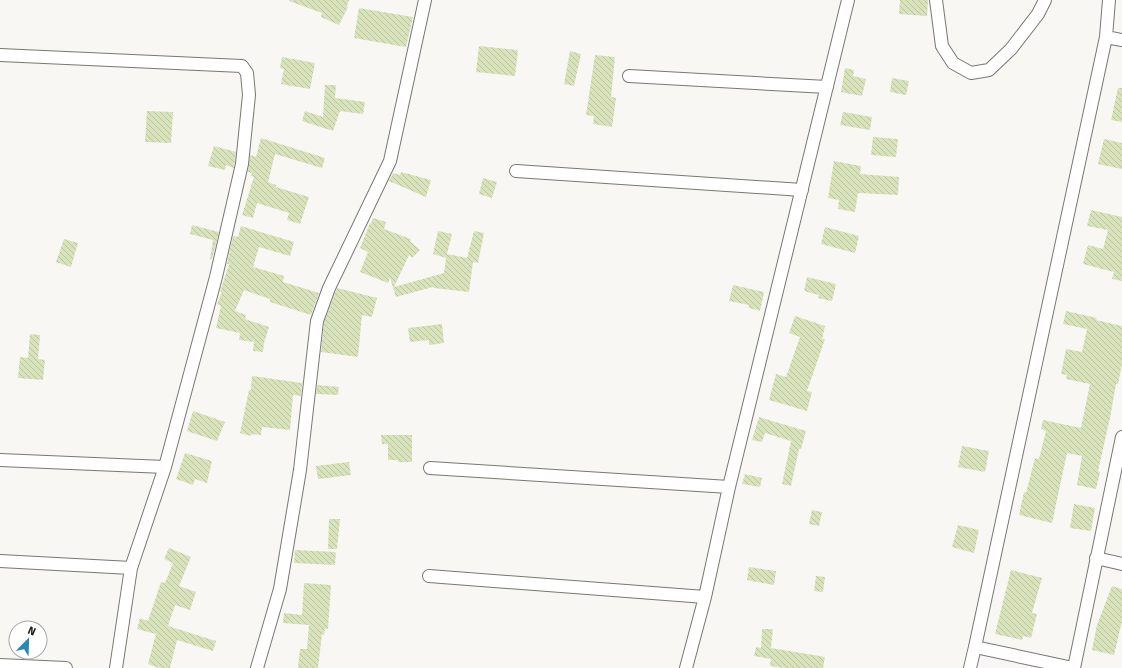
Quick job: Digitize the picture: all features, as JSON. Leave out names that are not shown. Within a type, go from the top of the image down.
[{"type":"street","points":[[257,668],[280,590],[300,470],[317,321],[329,288],[390,160],[425,0]]},
{"type":"street","points":[[686,668],[705,597],[729,487],[848,0]]},
{"type":"street","points":[[936,0],[942,46],[953,63],[971,73],[989,70],[1005,55],[1038,14],[1045,0]]},
{"type":"street","points":[[970,668],[1106,37],[1109,0]]},
{"type":"street","points":[[1106,37],[1122,40]]},
{"type":"street","points":[[0,55],[242,66],[247,74],[249,95],[242,164],[216,277],[165,467],[131,568],[116,668]]},
{"type":"street","points":[[629,76],[827,87]]},
{"type":"street","points":[[516,171],[802,190]]},
{"type":"street","points":[[975,647],[1073,668],[1096,558],[1119,466],[1122,437]]},
{"type":"street","points":[[0,460],[165,467]]},
{"type":"street","points":[[430,468],[729,487]]},
{"type":"street","points":[[1096,558],[1122,564]]},
{"type":"street","points":[[0,561],[131,568]]},
{"type":"street","points":[[429,576],[705,597]]},
{"type":"street","points":[[0,665],[66,668]]},
{"type":"building","points":[[289,0],[349,0],[348,7],[339,25],[321,17],[322,13]]},
{"type":"building","points":[[900,0],[928,0],[927,16],[899,14]]},
{"type":"building","points":[[359,8],[413,17],[406,47],[354,38]]},
{"type":"building","points":[[479,46],[518,50],[515,76],[476,72]]},
{"type":"building","points":[[570,51],[581,54],[574,86],[564,84]]},
{"type":"building","points":[[595,55],[615,57],[611,97],[616,98],[612,127],[593,124],[594,116],[586,115]]},
{"type":"building","points":[[282,57],[315,63],[310,89],[281,84],[284,69],[280,68]]},
{"type":"building","points":[[845,68],[854,70],[853,76],[866,79],[862,96],[841,92]]},
{"type":"building","points":[[892,78],[909,81],[906,95],[890,92]]},
{"type":"building","points":[[325,85],[336,85],[335,98],[365,102],[363,114],[340,111],[333,131],[302,121],[305,111],[323,117]]},
{"type":"building","points":[[1118,88],[1122,88],[1122,122],[1111,120]]},
{"type":"building","points":[[147,111],[173,112],[171,143],[145,142]]},
{"type":"building","points":[[843,112],[872,117],[870,130],[840,125]]},
{"type":"building","points":[[873,137],[898,139],[896,157],[871,155]]},
{"type":"building","points":[[261,138],[325,158],[322,168],[275,154],[268,182],[276,185],[276,187],[309,197],[300,224],[287,220],[289,213],[257,203],[253,218],[242,215],[254,177],[251,176],[252,173],[248,172],[250,155],[256,157]]},
{"type":"building","points":[[1104,139],[1122,143],[1122,169],[1098,164]]},
{"type":"building","points":[[214,146],[236,152],[234,168],[226,165],[225,170],[208,166]]},
{"type":"building","points":[[834,161],[861,166],[860,174],[899,177],[898,195],[858,193],[855,212],[838,209],[839,200],[828,198]]},
{"type":"building","points":[[401,172],[431,180],[426,197],[389,181],[393,173],[400,175]]},
{"type":"building","points":[[483,178],[497,182],[492,198],[479,194]]},
{"type":"building","points":[[1091,210],[1122,217],[1122,281],[1112,279],[1114,272],[1083,264],[1088,245],[1103,249],[1108,230],[1087,226]]},
{"type":"building","points":[[373,218],[386,222],[384,229],[411,239],[410,241],[420,250],[412,258],[409,255],[394,287],[444,273],[446,258],[433,254],[438,231],[452,234],[447,254],[467,258],[474,231],[484,233],[478,263],[473,262],[469,292],[433,287],[396,297],[390,278],[388,283],[360,272],[368,252],[360,248]]},
{"type":"building","points":[[192,225],[219,232],[212,259],[210,259],[213,240],[190,234]]},
{"type":"building","points":[[241,226],[294,242],[290,256],[259,247],[253,267],[284,276],[283,282],[319,293],[311,315],[270,302],[270,299],[244,290],[235,311],[246,315],[245,319],[269,327],[263,352],[253,351],[254,342],[239,340],[240,333],[216,328],[221,306],[217,304],[222,292],[220,292],[229,264],[227,264],[233,236],[238,237]]},
{"type":"building","points":[[825,227],[859,236],[855,253],[821,244]]},
{"type":"building","points":[[64,239],[78,243],[71,267],[56,262]]},
{"type":"building","points":[[807,277],[836,284],[832,301],[818,298],[819,295],[804,291]]},
{"type":"building","points":[[733,285],[764,292],[760,311],[749,308],[749,305],[729,301]]},
{"type":"building","points":[[337,288],[377,298],[372,317],[362,315],[358,357],[321,352],[324,323]]},
{"type":"building","points":[[1066,311],[1097,318],[1096,320],[1122,326],[1122,364],[1118,384],[1116,384],[1098,471],[1100,472],[1096,489],[1077,485],[1082,456],[1067,453],[1052,523],[1019,515],[1024,492],[1026,493],[1035,458],[1039,459],[1046,431],[1041,429],[1043,420],[1081,428],[1090,384],[1066,379],[1067,375],[1061,374],[1066,349],[1082,352],[1087,329],[1063,324]]},
{"type":"building","points":[[795,316],[825,326],[822,339],[825,339],[807,391],[812,392],[807,411],[769,400],[776,374],[786,377],[800,337],[789,333]]},
{"type":"building","points":[[442,324],[444,343],[429,345],[429,340],[410,342],[408,328]]},
{"type":"building","points":[[30,334],[40,335],[38,359],[45,360],[43,380],[18,378],[20,357],[28,358]]},
{"type":"building","points":[[252,376],[302,383],[301,396],[293,395],[290,430],[262,427],[261,435],[252,434],[251,436],[240,433],[249,390],[251,390]]},
{"type":"building","points":[[317,385],[339,387],[338,395],[316,394]]},
{"type":"building","points":[[193,411],[225,422],[217,441],[187,431]]},
{"type":"building","points":[[759,417],[806,431],[801,449],[799,449],[791,486],[782,484],[791,441],[765,433],[762,442],[752,440]]},
{"type":"building","points":[[381,435],[412,435],[412,462],[388,460],[388,444],[382,444]]},
{"type":"building","points":[[962,446],[989,451],[985,472],[958,467]]},
{"type":"building","points":[[185,453],[212,461],[207,483],[195,479],[193,485],[176,479]]},
{"type":"building","points":[[349,462],[351,475],[318,479],[316,466]]},
{"type":"building","points":[[745,474],[762,478],[760,487],[742,484]]},
{"type":"building","points":[[1074,504],[1095,508],[1091,531],[1070,528]]},
{"type":"building","points":[[812,510],[822,512],[819,526],[809,524]]},
{"type":"building","points":[[329,519],[340,519],[337,549],[328,549]]},
{"type":"building","points":[[958,525],[979,530],[974,553],[952,547]]},
{"type":"building","points":[[169,548],[191,557],[179,586],[196,592],[190,610],[175,605],[168,626],[216,641],[213,651],[177,640],[170,668],[159,668],[148,664],[156,634],[137,629],[140,618],[148,621],[161,582],[165,583],[173,563],[164,559]]},
{"type":"building","points":[[295,550],[336,552],[335,565],[294,563]]},
{"type":"building","points":[[749,567],[776,571],[774,585],[747,580]]},
{"type":"building","points":[[1011,570],[1042,578],[1032,613],[1037,614],[1031,638],[1023,636],[1022,640],[995,634]]},
{"type":"building","points":[[816,576],[825,577],[823,592],[814,591]]},
{"type":"building","points":[[304,583],[331,585],[328,629],[325,629],[324,635],[322,634],[318,668],[298,668],[300,649],[307,649],[309,625],[283,623],[284,613],[302,615]]},
{"type":"building","points":[[1112,586],[1122,589],[1122,621],[1114,655],[1092,650],[1097,625]]},
{"type":"building","points":[[762,629],[773,629],[771,648],[825,657],[823,668],[784,668],[770,666],[771,659],[754,656],[756,647],[761,648]]}]
